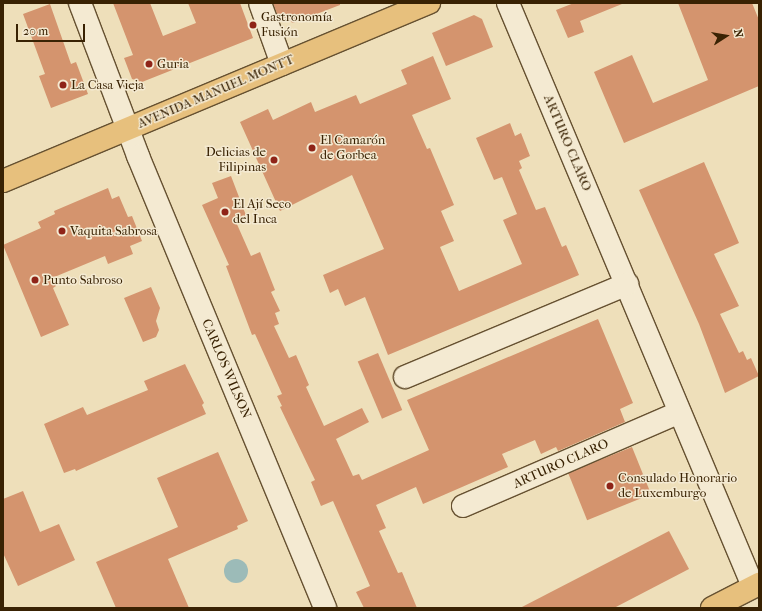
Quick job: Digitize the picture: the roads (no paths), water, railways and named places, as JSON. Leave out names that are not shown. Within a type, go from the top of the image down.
[{"type":"main road","name":"AVENIDA MANUEL MONTT","points":[[3,181],[429,3]]},
{"type":"main road","points":[[712,608],[756,585]]},
{"type":"street","name":"CARLOS WILSON","points":[[80,3],[127,129],[325,608]]},
{"type":"street","points":[[260,3],[282,64]]},
{"type":"street","name":"ARTURO CLARO","points":[[508,3],[680,412],[756,585]]},
{"type":"street","points":[[405,377],[627,284]]},
{"type":"street","name":"ARTURO CLARO","points":[[463,506],[680,412]]},
{"type":"water","points":[[236,559],[245,562],[248,571],[245,580],[236,583],[227,580],[224,571],[227,562]]},
{"type":"place","name":"Gastronomía Fusión","points":[[253,25]]},
{"type":"place","name":"Guria","points":[[149,64]]},
{"type":"place","name":"La Casa Vieja","points":[[63,85]]},
{"type":"place","name":"El Camarón de Gorbea","points":[[312,148]]},
{"type":"place","name":"Delicias de Filipinas","points":[[274,160]]},
{"type":"place","name":"El Ají Seco del Inca","points":[[225,212]]},
{"type":"place","name":"Vaquita Sabrosa","points":[[62,231]]},
{"type":"place","name":"Punto Sabroso","points":[[35,280]]},
{"type":"place","name":"Consulado Honorario de Luxemburgo","points":[[610,486]]}]
